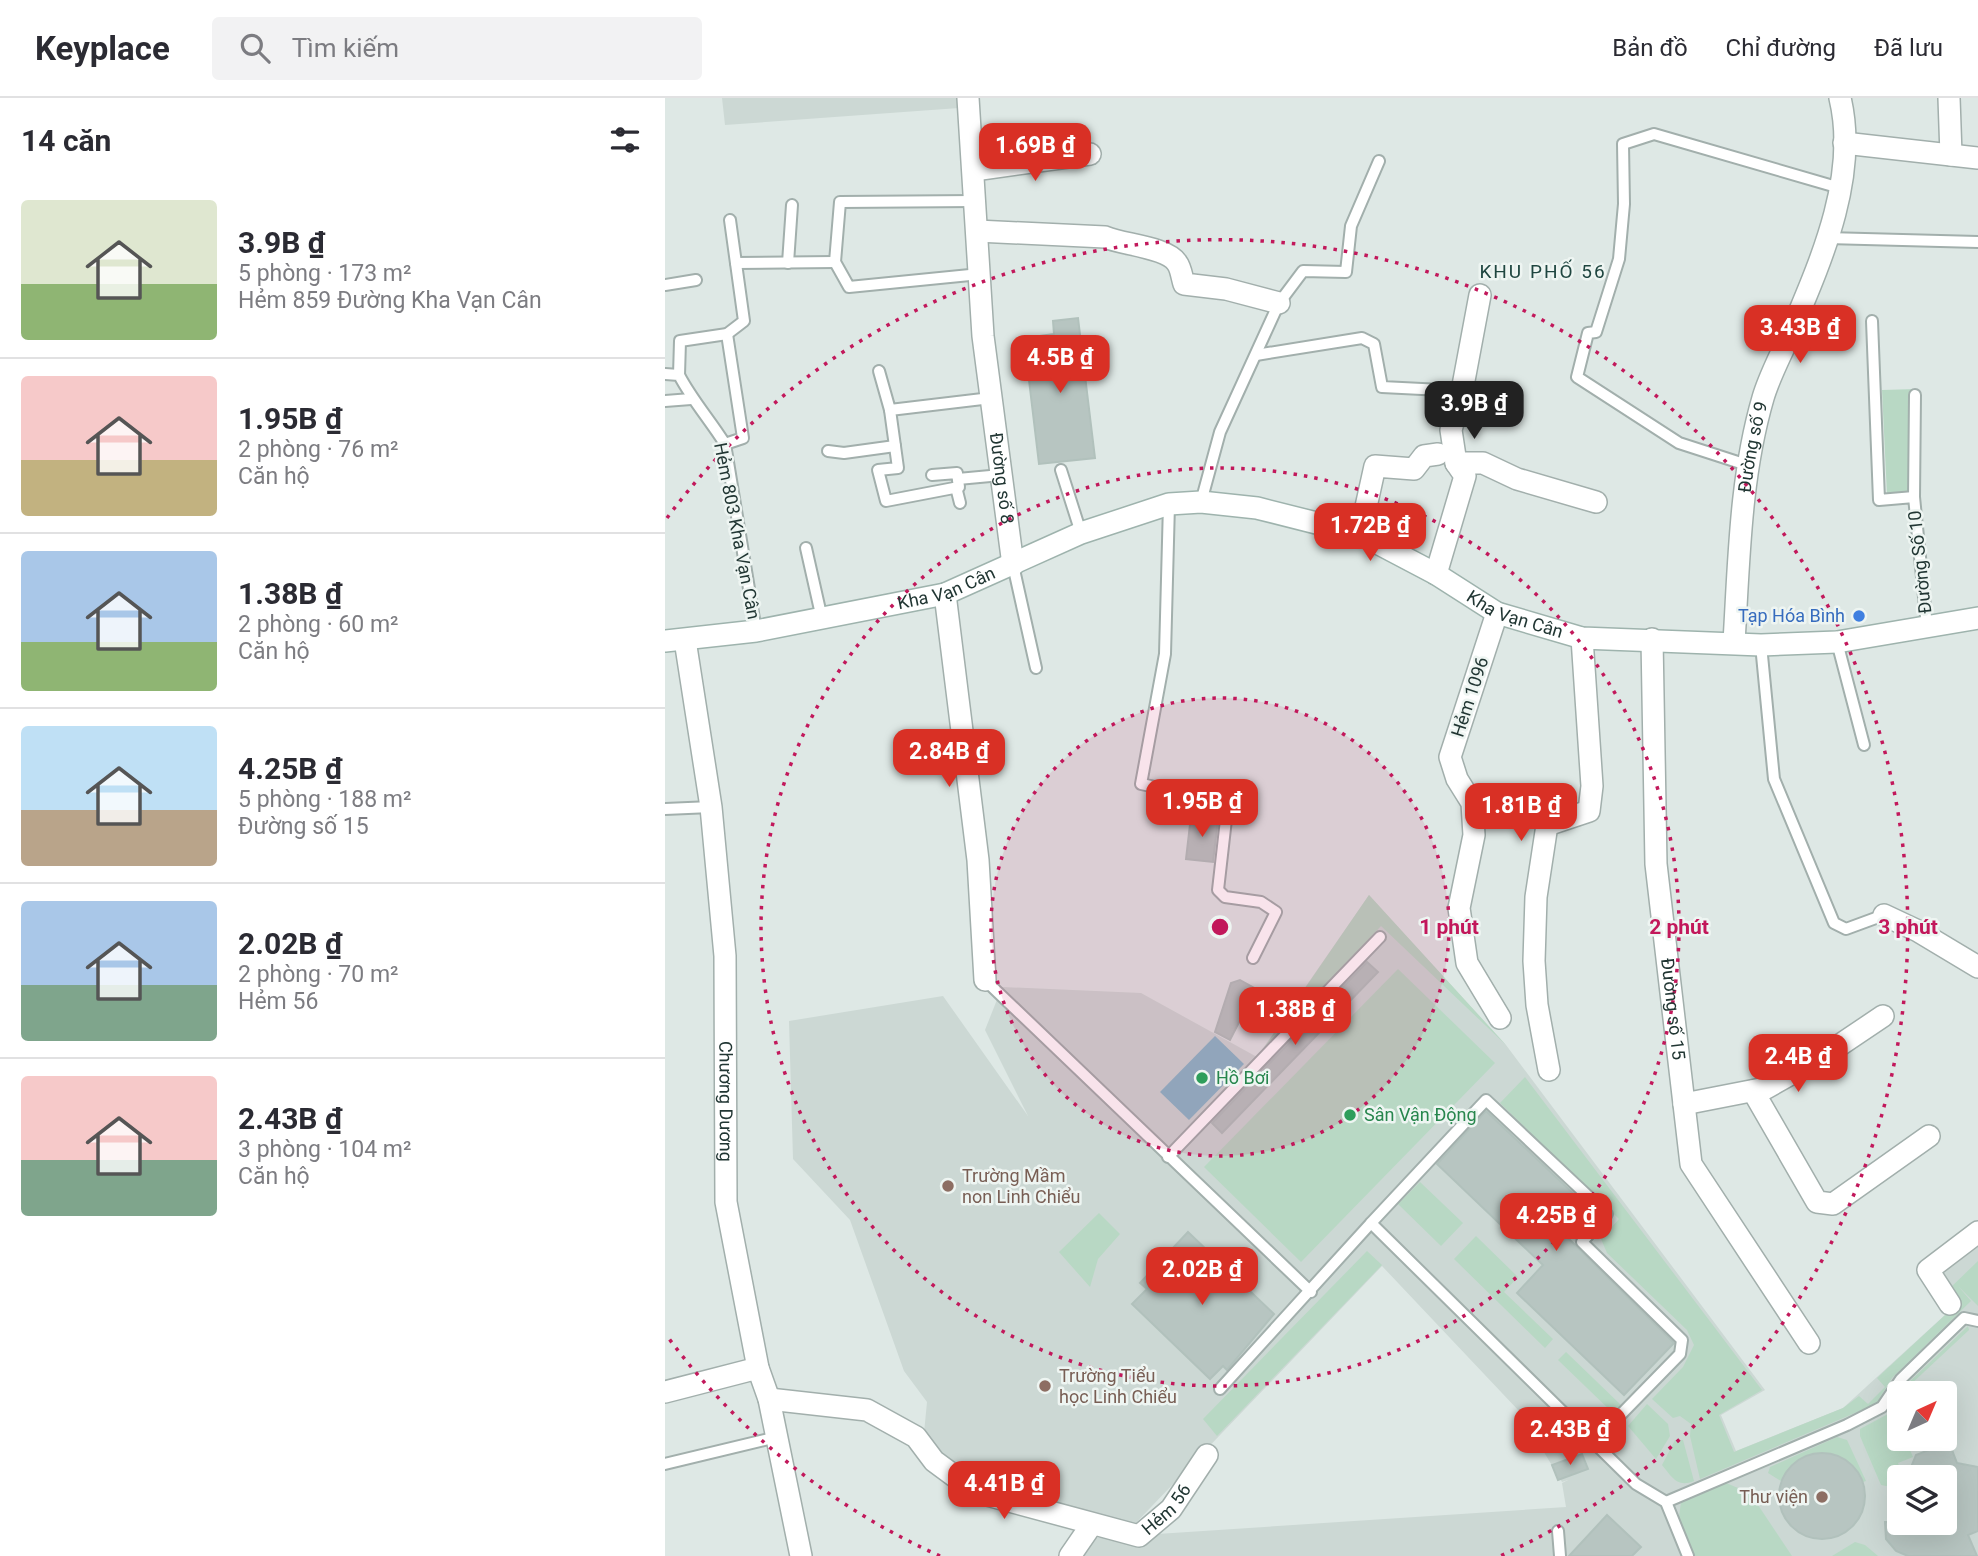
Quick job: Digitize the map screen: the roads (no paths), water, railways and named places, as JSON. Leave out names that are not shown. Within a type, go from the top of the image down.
[{"type":"street","name":"Đường số 8","points":[[968,98],[983,336],[1013,565]]},
{"type":"street","name":"Đường số 9","points":[[1734,642],[1741,513],[1763,397],[1811,285],[1840,188],[1846,122],[1840,98]]},
{"type":"street","points":[[1949,98],[1951,155]]},
{"type":"street","points":[[1844,143],[1978,158]]},
{"type":"street","points":[[974,170],[1090,154]]},
{"type":"street","points":[[977,231],[1105,237],[1122,244],[1168,253],[1178,263],[1184,284],[1226,289],[1279,303]]},
{"type":"street","points":[[1447,459],[1480,295]]},
{"type":"street","points":[[1360,534],[1375,466],[1414,469],[1424,456],[1483,463],[1517,479],[1597,502]]},
{"type":"street","points":[[1436,574],[1465,476],[1447,459]]},
{"type":"street","name":"Kha Vạn Cân","points":[[675,640],[756,631],[945,594],[1081,533],[1169,504],[1201,502],[1257,508],[1360,534],[1436,574],[1497,613],[1582,638],[1761,645],[1837,642],[1978,618]]},
{"type":"street","points":[[945,594],[978,860],[985,980]]},
{"type":"street","name":"Hẻm 1096","points":[[1497,613],[1450,757],[1457,779],[1472,803],[1473,835],[1459,908],[1467,963],[1500,1018]]},
{"type":"street","points":[[1549,1070],[1537,1005],[1536,897],[1547,825],[1589,811],[1592,786],[1582,638]]},
{"type":"street","name":"Đường số 15","points":[[1653,639],[1656,864],[1691,1164],[1809,1343]]},
{"type":"street","name":"Chương Dương","points":[[675,640],[711,807],[725,956],[726,1202],[758,1368],[769,1399],[801,1556]]},
{"type":"street","points":[[1884,915],[1918,931],[1978,967]]},
{"type":"street","points":[[1684,1104],[1766,1088],[1828,1053],[1883,1016]]},
{"type":"street","points":[[1753,1091],[1817,1202],[1833,1204],[1929,1136]]},
{"type":"street","points":[[1950,1304],[1928,1270],[1978,1232]]},
{"type":"street","points":[[665,1392],[758,1368]]},
{"type":"street","name":"Hẻm 56","points":[[769,1399],[867,1409],[916,1437],[934,1461],[976,1492],[1139,1536],[1171,1509],[1207,1455]]},
{"type":"street","points":[[1070,1556],[1092,1524]]},
{"type":"lane","points":[[1750,466],[1679,443],[1577,377],[1588,334],[1597,331],[1619,258],[1624,204],[1623,144],[1654,134],[1840,188]]},
{"type":"lane","points":[[1201,502],[1220,432],[1279,303],[1303,271],[1346,272],[1351,226],[1378,161]]},
{"type":"lane","points":[[976,201],[840,202],[835,262],[849,287],[980,274]]},
{"type":"lane","points":[[787,263],[792,205]]},
{"type":"lane","points":[[665,374],[679,375],[680,341],[727,334],[744,321],[730,220]]},
{"type":"lane","points":[[1826,238],[1978,242]]},
{"type":"lane","points":[[736,263],[835,262]]},
{"type":"lane","points":[[665,285],[695,280]]},
{"type":"lane","name":"Đường Số 10","points":[[1872,321],[1879,500],[1914,497]]},
{"type":"lane","points":[[725,444],[743,438],[727,334]]},
{"type":"lane","points":[[1256,355],[1362,338],[1374,345],[1382,387],[1462,391]]},
{"type":"lane","points":[[879,371],[890,410],[898,468],[878,470],[886,501],[1001,475]]},
{"type":"lane","name":"Hẻm 803 Kha Vạn Cân","points":[[679,375],[691,399],[711,421],[725,444],[756,631]]},
{"type":"lane","name":"Đường Số 10","points":[[1915,395],[1914,497],[1927,627]]},
{"type":"lane","points":[[890,410],[991,398]]},
{"type":"lane","points":[[665,401],[691,399]]},
{"type":"lane","points":[[828,451],[844,453],[895,446]]},
{"type":"lane","points":[[1061,470],[1081,533]]},
{"type":"lane","points":[[932,475],[957,472],[960,503]]},
{"type":"lane","points":[[1169,504],[1165,654],[1141,784],[1228,802],[1218,890],[1225,897],[1261,902],[1276,912],[1253,958]]},
{"type":"lane","points":[[807,548],[823,619]]},
{"type":"lane","points":[[1013,565],[1036,668]]},
{"type":"lane","points":[[1837,642],[1864,745]]},
{"type":"lane","points":[[1761,645],[1774,779],[1834,923],[1846,929],[1884,915]]},
{"type":"lane","points":[[665,809],[711,807]]},
{"type":"lane","points":[[1167,1157],[1380,937]]},
{"type":"lane","points":[[985,980],[1311,1292]]},
{"type":"lane","points":[[1220,1390],[1486,1100],[1607,1214],[1582,1242],[1682,1339],[1680,1354],[1594,1442]]},
{"type":"lane","points":[[1371,1223],[1636,1484],[1666,1502],[1688,1556]]},
{"type":"lane","points":[[1666,1502],[1847,1425],[1882,1407],[1901,1379],[1949,1331],[1964,1318],[1978,1321]]},
{"type":"lane","points":[[665,1464],[777,1437]]},
{"type":"lane","points":[[1558,1531],[1560,1556]]},
{"type":"water","name":"Hồ Bơi","points":[[1215,1036],[1244,1064],[1189,1120],[1160,1092]]},
{"type":"place","name":"Tạp Hóa Bình","points":[[1859,616]]},
{"type":"place","name":"Hồ Bơi","points":[[1202,1078]]},
{"type":"place","name":"Sân Vận Động","points":[[1350,1115]]},
{"type":"place","name":"Trường Mầm non Linh Chiểu","points":[[948,1186]]},
{"type":"place","name":"Trường Tiểu học Linh Chiểu","points":[[1045,1386]]},
{"type":"place","name":"Thư viện","points":[[1822,1497]]},
{"type":"district","name":"KHU PHỐ 56","points":[[1543,271]]}]
